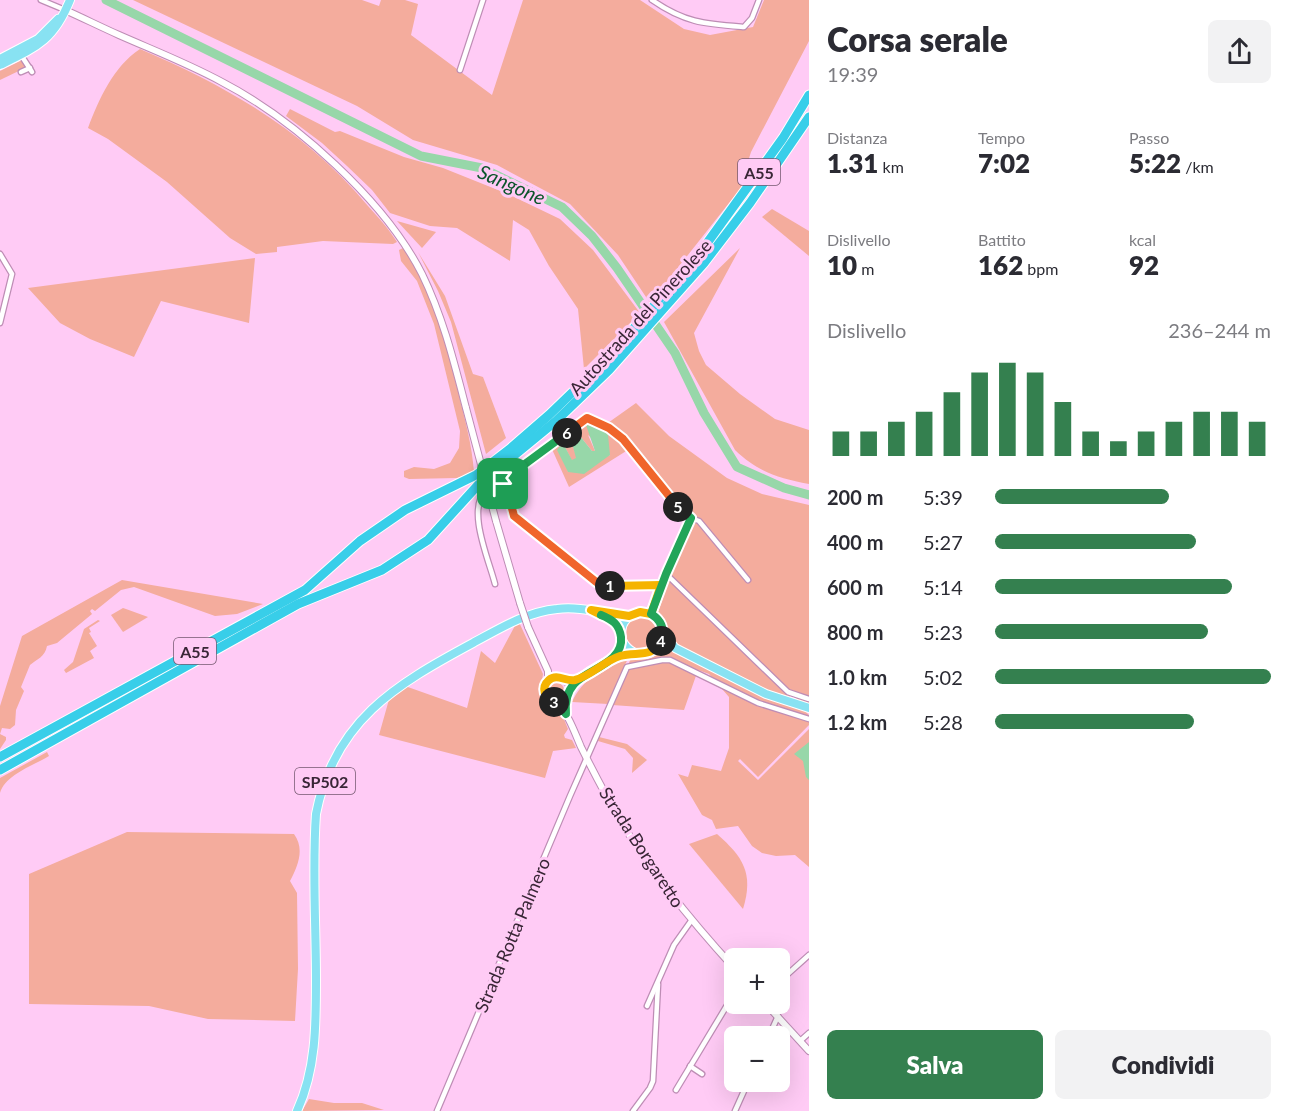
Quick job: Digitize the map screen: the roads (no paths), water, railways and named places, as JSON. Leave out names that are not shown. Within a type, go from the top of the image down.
[{"type":"highway","name":"Autostrada del Pinerolese","points":[[0,757],[305,590],[352,547],[405,510],[476,476],[606,366],[697,257],[734,208],[783,138],[809,95]]},
{"type":"highway","name":"Autostrada del Pinerolese","points":[[0,770],[298,604],[382,570],[435,534],[478,485],[556,421],[688,281],[750,203],[809,117]]},
{"type":"main road","points":[[0,65],[46,40],[56,29],[67,7]]},
{"type":"main road","points":[[0,59],[38,39],[67,7]]},
{"type":"main road","name":"SP502","points":[[297,1111],[304,1096],[313,1060],[316,1024],[316,814],[320,797],[339,752],[355,727],[375,705],[408,679],[502,627],[538,613],[565,608],[629,616],[640,612],[651,614]]},
{"type":"main road","name":"SP502","points":[[591,610],[611,620],[621,630]]},
{"type":"main road","points":[[651,614],[660,621],[663,633],[675,648],[766,694],[809,708]]},
{"type":"main road","points":[[629,616],[622,625],[622,641],[630,651],[638,654]]},
{"type":"main road","points":[[653,651],[660,645],[663,633]]},
{"type":"main road","points":[[612,658],[622,641]]},
{"type":"main road","points":[[569,690],[579,679],[612,658],[660,648],[675,648]]},
{"type":"main road","points":[[566,681],[579,679]]},
{"type":"street","points":[[41,0],[67,7],[224,82],[279,118],[323,153],[367,196],[402,241],[422,273],[447,337],[520,603],[551,679]]},
{"type":"street","points":[[460,70],[483,0]]},
{"type":"street","points":[[652,0],[670,13],[695,22],[744,27],[752,18],[759,0]]},
{"type":"street","points":[[21,55],[31,70],[21,72]]},
{"type":"street","points":[[0,254],[2,264],[12,274],[0,323]]},
{"type":"street","points":[[503,484],[506,478],[583,420],[589,418],[609,428],[623,439],[664,488],[674,504],[691,518],[699,521],[748,580]]},
{"type":"street","points":[[495,584],[478,522],[477,506],[478,500],[487,490],[495,484],[503,484]]},
{"type":"street","points":[[503,484],[507,489],[514,516],[602,586],[661,585]]},
{"type":"street","points":[[651,614],[661,585],[691,518]]},
{"type":"street","points":[[666,574],[788,692],[809,699]]},
{"type":"street","name":"Strada Rotta Palmero","points":[[437,1111],[627,667],[662,660],[674,662],[758,703],[809,719]]},
{"type":"street","points":[[551,679],[566,681],[569,690],[566,699],[557,703],[549,700],[545,695],[544,687],[551,679]]},
{"type":"street","name":"Strada Borgaretto","points":[[566,699],[566,714]]},
{"type":"street","name":"Strada Borgaretto","points":[[557,703],[566,714],[621,822],[691,921],[724,957]]},
{"type":"street","points":[[647,1006],[674,945],[691,921]]},
{"type":"street","points":[[790,972],[809,955]]},
{"type":"street","points":[[633,1111],[653,1081],[658,984]]},
{"type":"street","points":[[676,1090],[724,1010]]},
{"type":"street","points":[[774,1026],[778,1016],[809,1051]]},
{"type":"street","points":[[800,1041],[809,1033]]},
{"type":"street","points":[[690,1066],[702,1074]]},
{"type":"street","points":[[735,1111],[744,1092]]},
{"type":"waterway","name":"Sangone","points":[[106,0],[421,156],[482,168],[562,207],[592,236],[617,268],[675,353],[704,413],[737,467],[784,488],[809,495]]}]
